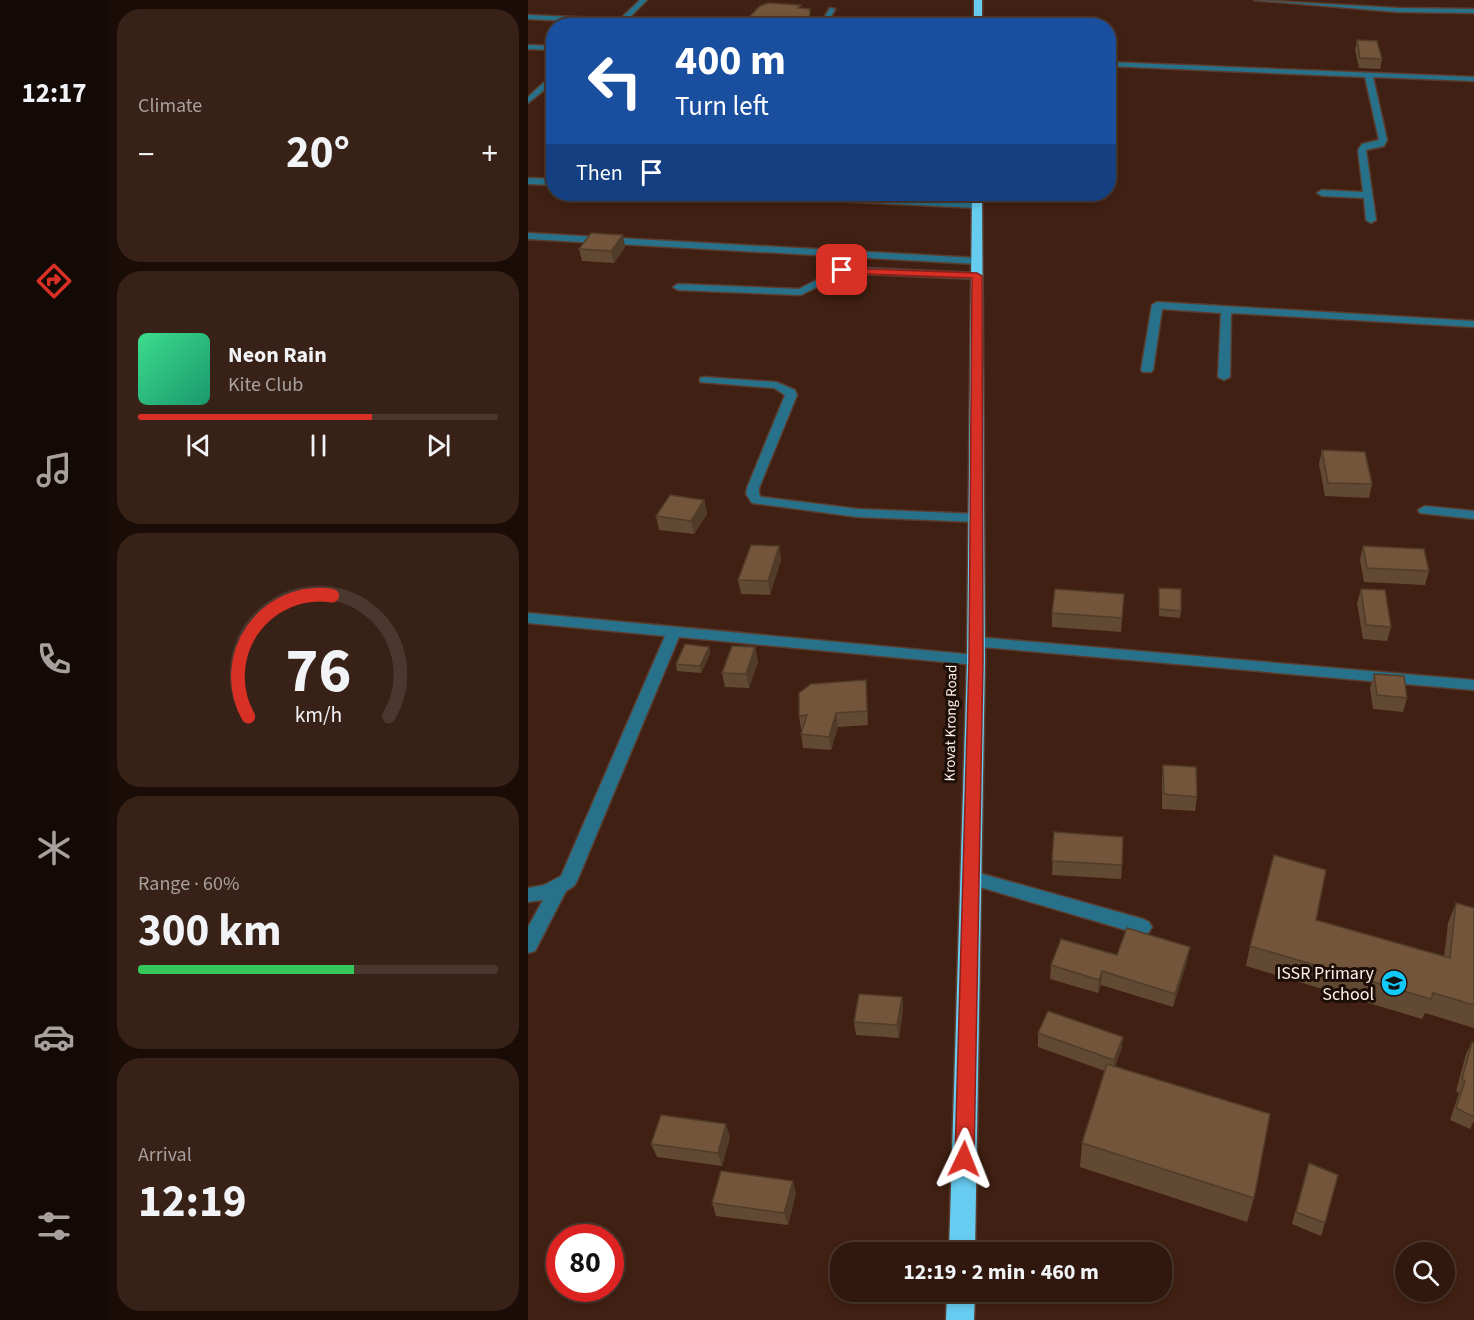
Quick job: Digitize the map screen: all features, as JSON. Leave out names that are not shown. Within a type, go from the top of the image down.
[{"type":"highway","points":[[978,0],[978,18]]},
{"type":"highway","name":"Krovat Krong Road","points":[[962,1242],[976,651],[977,201]]},
{"type":"highway","points":[[960,1320],[961,1302]]},
{"type":"street","points":[[624,18],[644,0]]},
{"type":"street","points":[[1257,0],[1474,11]]},
{"type":"street","points":[[1418,0],[1421,10]]},
{"type":"street","points":[[827,18],[832,9]]},
{"type":"street","points":[[528,17],[546,18]]},
{"type":"street","points":[[528,47],[546,48]]},
{"type":"street","points":[[1116,64],[1474,79]]},
{"type":"street","points":[[1368,74],[1383,140],[1381,144],[1365,146],[1362,150],[1371,220]]},
{"type":"street","points":[[528,100],[546,85]]},
{"type":"street","points":[[528,181],[546,182]]},
{"type":"street","points":[[1322,193],[1368,195]]},
{"type":"street","points":[[528,236],[977,269]]},
{"type":"street","points":[[678,287],[801,292],[842,270],[977,269]]},
{"type":"street","points":[[1147,370],[1157,305],[1474,324]]},
{"type":"street","points":[[1224,377],[1227,310]]},
{"type":"street","points":[[704,380],[776,385],[789,390],[791,395],[753,488],[752,494],[758,500],[858,513],[977,518]]},
{"type":"street","points":[[1425,510],[1474,515]]},
{"type":"street","points":[[528,618],[674,631],[1474,685]]},
{"type":"street","points":[[528,895],[558,888],[568,881],[576,867],[674,631]]},
{"type":"street","points":[[972,878],[1143,927]]},
{"type":"street","points":[[528,945],[558,888]]},
{"type":"building","points":[[768,3],[801,5],[798,8],[810,9],[809,18],[748,18],[760,6]]},
{"type":"building","points":[[1357,40],[1377,41],[1382,59],[1360,58]]},
{"type":"building","points":[[591,233],[623,235],[611,251],[579,249]]},
{"type":"building","points":[[1322,450],[1365,452],[1372,484],[1328,483]]},
{"type":"building","points":[[670,495],[704,500],[691,521],[656,516]]},
{"type":"building","points":[[751,545],[779,546],[768,581],[738,580]]},
{"type":"building","points":[[1363,546],[1424,549],[1429,571],[1367,568]]},
{"type":"building","points":[[1159,588],[1181,589],[1181,611],[1159,609]]},
{"type":"building","points":[[1055,589],[1124,594],[1122,618],[1052,613]]},
{"type":"building","points":[[1361,589],[1385,590],[1391,627],[1366,625]]},
{"type":"building","points":[[685,644],[709,647],[700,666],[676,664]]},
{"type":"building","points":[[732,646],[755,647],[746,674],[722,673]]},
{"type":"building","points":[[1374,674],[1404,676],[1407,698],[1377,695]]},
{"type":"building","points":[[866,680],[867,711],[836,713],[829,737],[801,734],[807,715],[799,716],[799,693],[811,684]]},
{"type":"building","points":[[1163,765],[1196,767],[1197,797],[1164,794]]},
{"type":"building","points":[[1054,832],[1123,837],[1122,865],[1052,861]]},
{"type":"building","points":[[1274,855],[1326,870],[1316,920],[1450,958],[1456,903],[1474,908],[1474,1005],[1433,993],[1431,999],[1250,946]]},
{"type":"building","points":[[1127,928],[1190,947],[1175,994],[1102,971],[1099,980],[1051,965],[1061,939],[1117,955]]},
{"type":"building","points":[[859,994],[902,997],[897,1025],[854,1022]]},
{"type":"building","points":[[1048,1011],[1123,1037],[1114,1060],[1038,1033]]},
{"type":"building","points":[[1472,1042],[1474,1043],[1474,1117],[1456,1108],[1465,1081],[1462,1079]]},
{"type":"building","points":[[1107,1064],[1270,1114],[1254,1198],[1082,1143]]},
{"type":"building","points":[[661,1115],[726,1124],[718,1153],[651,1144]]},
{"type":"building","points":[[1309,1163],[1338,1175],[1325,1223],[1296,1212]]},
{"type":"building","points":[[721,1171],[793,1181],[784,1213],[712,1203]]},
{"type":"place","name":"ISSR Primary School","points":[[1394,983]]},
{"type":"route","points":[[842,270],[977,276],[976,660],[964,1159]]}]
